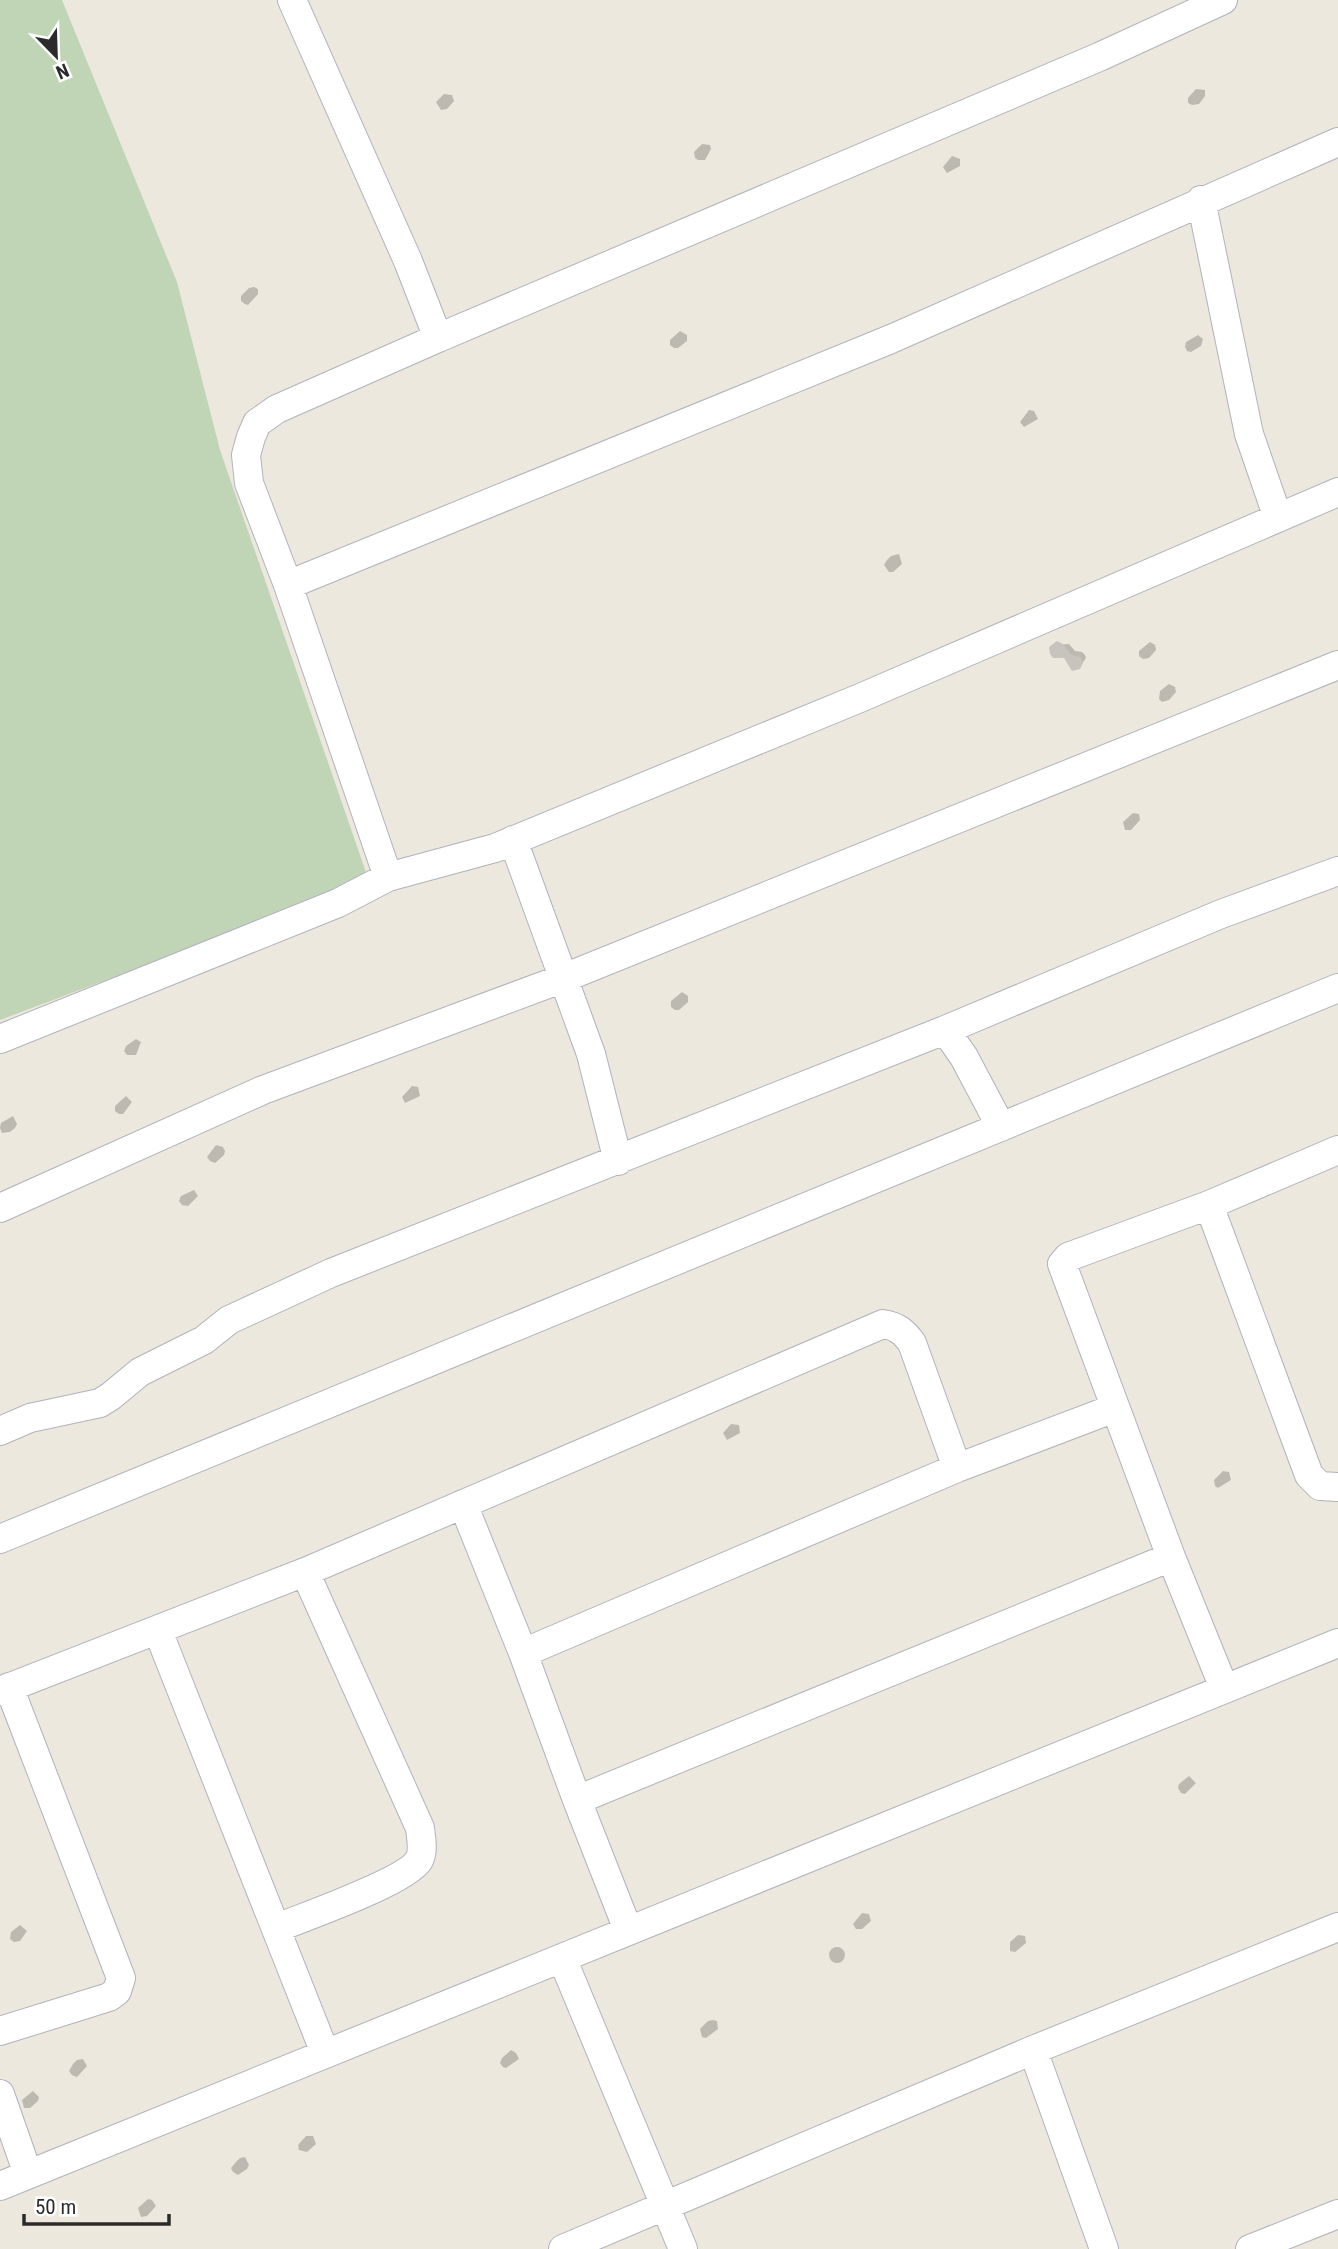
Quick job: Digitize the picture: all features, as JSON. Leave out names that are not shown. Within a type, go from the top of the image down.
[{"type":"street","points":[[292,0],[408,261],[438,338]]},
{"type":"street","points":[[388,877],[288,585],[249,483],[246,455],[257,423],[277,409],[438,338],[1086,63],[1223,0]]},
{"type":"street","points":[[288,585],[878,344],[1338,142]]},
{"type":"street","points":[[1201,200],[1249,434],[1278,518]]},
{"type":"street","points":[[0,1039],[338,903],[388,877],[447,863],[513,840],[860,698],[1338,492]]},
{"type":"street","points":[[0,1208],[263,1090],[564,978],[1338,665]]},
{"type":"street","points":[[513,840],[591,1054],[618,1161]]},
{"type":"street","points":[[0,1431],[30,1418],[100,1403],[140,1372],[198,1345],[229,1320],[331,1273],[945,1030],[1221,914],[1338,872]]},
{"type":"street","points":[[0,1539],[1338,988]]},
{"type":"street","points":[[945,1030],[964,1057],[1001,1127]]},
{"type":"street","points":[[1224,1688],[1171,1557],[1062,1264],[1068,1257],[1209,1205],[1338,1150]]},
{"type":"street","points":[[1209,1205],[1309,1475],[1321,1486],[1338,1487]]},
{"type":"street","points":[[0,2031],[109,1997],[117,1991],[121,1978],[4,1689],[305,1572],[883,1324],[893,1325],[912,1343],[957,1468]]},
{"type":"street","points":[[523,1653],[957,1468],[1115,1408]]},
{"type":"street","points":[[463,1504],[523,1653],[628,1930]]},
{"type":"street","points":[[577,1800],[1171,1557]]},
{"type":"street","points":[[277,1928],[393,1879],[414,1867],[420,1858],[422,1844],[420,1828],[305,1572]]},
{"type":"street","points":[[158,1630],[325,2053]]},
{"type":"street","points":[[0,2186],[1338,1643]]},
{"type":"street","points":[[564,2249],[1033,2050],[1338,1927]]},
{"type":"street","points":[[562,1958],[683,2249]]},
{"type":"street","points":[[1033,2050],[1104,2249]]},
{"type":"street","points":[[0,2094],[28,2174]]},
{"type":"street","points":[[1250,2249],[1338,2214]]},
{"type":"green space","points":[[0,0],[62,0],[177,282],[220,450],[369,881],[0,1020]]},
{"type":"building","points":[[1057,641],[1063,644],[1071,655],[1080,657],[1083,663],[1080,669],[1072,671],[1064,658],[1053,658],[1049,647]]}]
